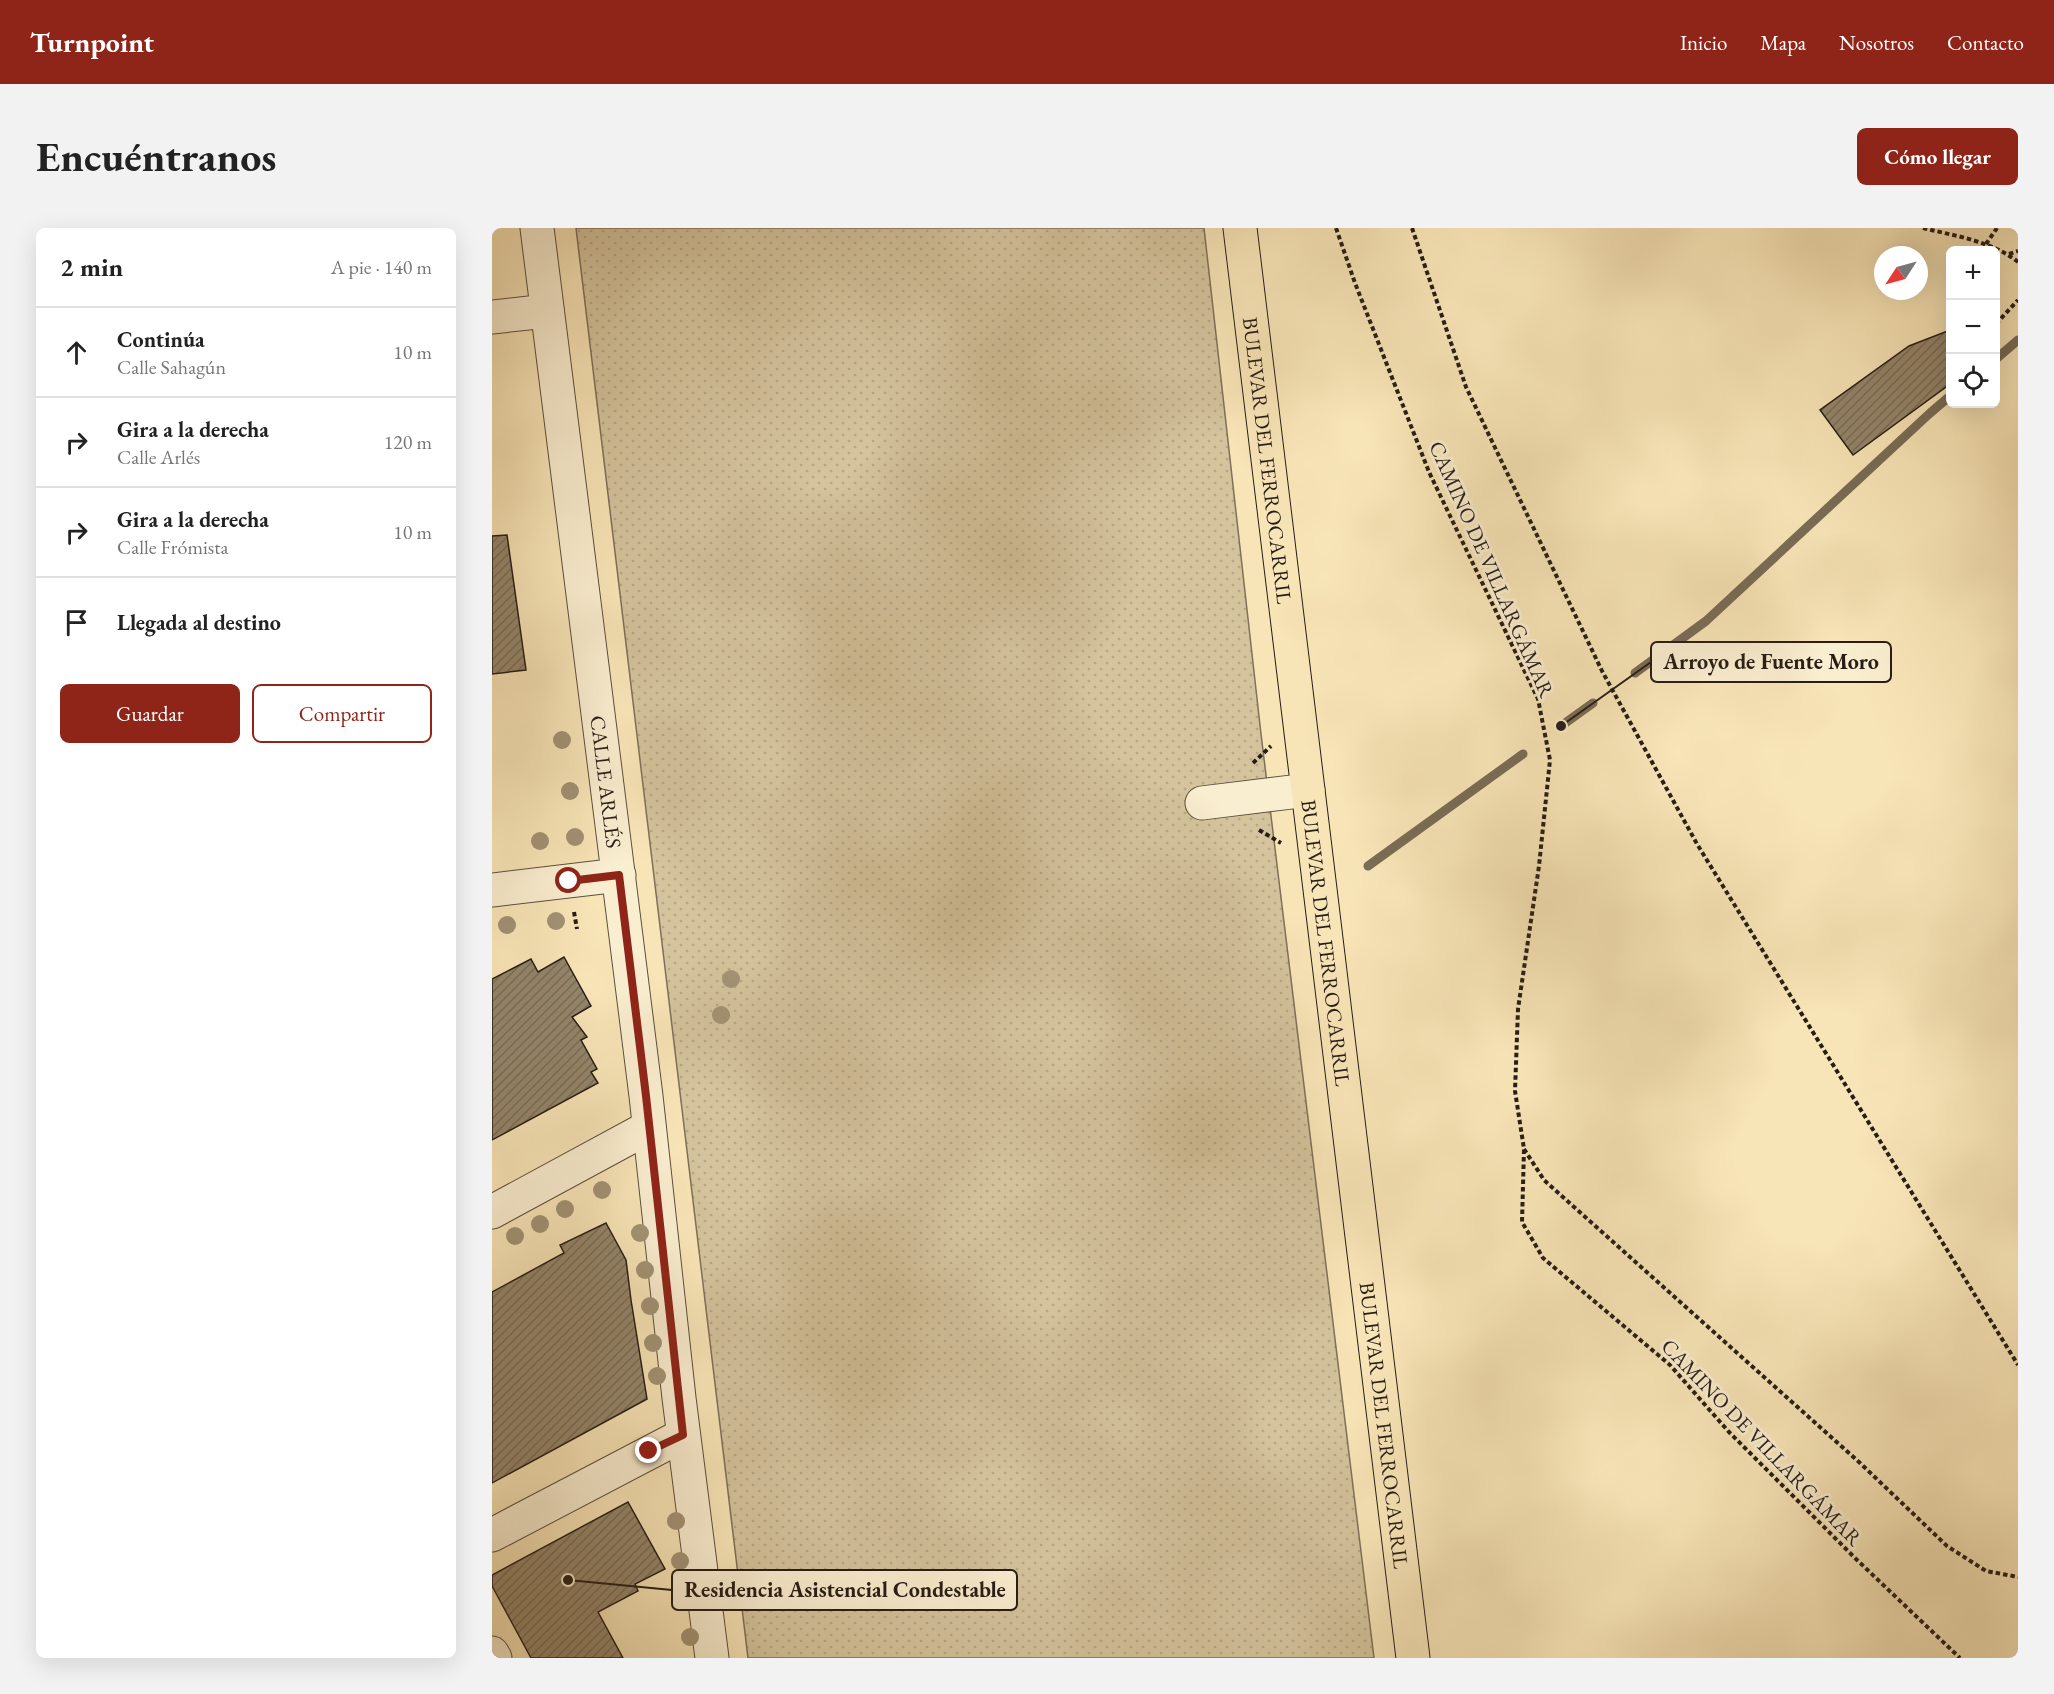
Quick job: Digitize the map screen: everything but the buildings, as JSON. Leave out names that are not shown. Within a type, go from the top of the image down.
[{"type":"main road","name":"BULEVAR DEL FERROCARRIL","points":[[1240,228],[1413,1658]]},
{"type":"street","name":"CALLE ARLÉS","points":[[537,228],[619,875],[683,1435],[712,1658]]},
{"type":"street","points":[[492,317],[547,311]]},
{"type":"street","points":[[1202,803],[1308,790]]},
{"type":"street","points":[[492,890],[619,875]]},
{"type":"street","points":[[492,1212],[649,1127]]},
{"type":"street","points":[[492,1535],[683,1435]]},
{"type":"street","points":[[492,1653],[495,1658]]},
{"type":"path","name":"CAMINO DE VILLARGÁMAR","points":[[1336,228],[1355,283],[1429,472],[1538,699],[1550,760],[1539,866],[1518,1009],[1515,1091],[1524,1149],[1522,1222],[1543,1258],[1670,1365],[1737,1440],[1856,1559],[1960,1658]]},
{"type":"path","points":[[1412,228],[1466,387],[1602,671],[1697,844],[2018,1365]]},
{"type":"path","points":[[1923,228],[1986,244],[2009,254],[2018,262]]},
{"type":"path","points":[[1986,244],[1997,228]]},
{"type":"path","points":[[2009,254],[2018,251]]},
{"type":"path","points":[[2000,320],[2018,300]]},
{"type":"path","name":"CAMINO DE VILLARGÁMAR","points":[[1524,1149],[1544,1180],[1860,1463],[1947,1546],[1986,1571],[2018,1577]]},
{"type":"shaded area","points":[[576,228],[1204,228],[1261,734],[1374,1658],[748,1658]]},
{"type":"waterway","points":[[2000,356],[2018,340]]},
{"type":"waterway","points":[[1635,673],[1706,621],[1946,399]]},
{"type":"waterway","points":[[1561,726],[1593,703]]},
{"type":"waterway","points":[[1368,866],[1523,754]]},
{"type":"place","name":"Arroyo de Fuente Moro","points":[[1561,726]]},
{"type":"place","name":"Residencia Asistencial Condestable","points":[[568,1580]]},
{"type":"route","points":[[569,881],[619,875],[683,1435],[649,1451]]}]
